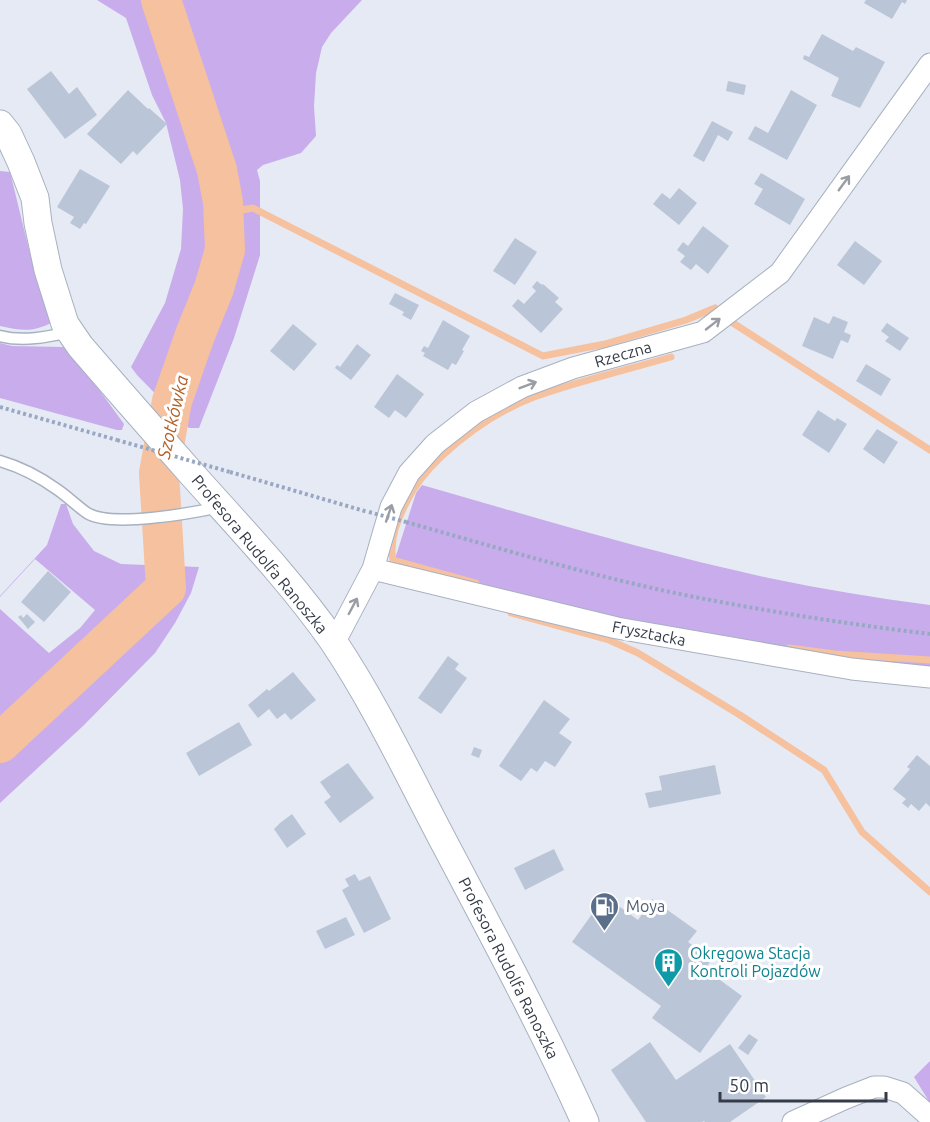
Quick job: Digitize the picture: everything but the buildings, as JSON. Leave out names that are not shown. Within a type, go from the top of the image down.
[{"type":"street","name":"Rzeczna","points":[[334,643],[373,569],[391,507],[409,473],[435,444],[476,412],[522,387],[573,368],[703,332],[780,273],[930,64]]},
{"type":"street","name":"Profesora Rudolfa Ranoszka","points":[[0,124],[8,134],[21,162],[34,198],[48,270],[65,324],[80,346],[246,532],[307,606],[334,643],[370,702],[431,817],[534,1016],[585,1122]]},
{"type":"street","name":"Frysztacka","points":[[373,569],[617,628],[852,669],[930,677]]},
{"type":"street","points":[[793,1122],[874,1087],[884,1087],[903,1093],[930,1117]]},
{"type":"lane","points":[[0,336],[10,339],[37,338],[70,332]]},
{"type":"lane","points":[[0,461],[39,477],[88,514],[125,520],[184,514],[222,506]]},
{"type":"path","points":[[0,407],[520,554],[661,590],[770,611],[930,634]]},
{"type":"shaded area","points":[[97,0],[362,0],[331,33],[322,47],[316,73],[314,106],[316,136],[301,153],[263,165],[257,170],[260,181],[260,255],[234,338],[199,428],[189,428],[131,367],[165,303],[181,249],[183,209],[180,180],[166,123],[152,95],[126,18]]},
{"type":"shaded area","points":[[0,171],[10,172],[34,270],[51,323],[37,328],[20,329],[0,326]]},
{"type":"shaded area","points":[[0,343],[12,346],[64,347],[124,424],[122,430],[0,398]]},
{"type":"shaded area","points":[[422,485],[682,558],[829,590],[930,605],[930,670],[869,665],[662,628],[393,565],[416,493]]},
{"type":"shaded area","points":[[61,504],[66,504],[73,524],[94,551],[121,564],[199,567],[191,593],[155,653],[83,726],[0,803],[0,609],[49,653],[80,628],[95,610],[35,559],[0,597],[47,545]]},
{"type":"shaded area","points":[[930,1061],[930,1103],[914,1077]]},
{"type":"waterway","name":"Szotkówka","points":[[0,743],[166,588],[159,473],[172,401],[214,288],[225,250],[223,202],[217,170],[161,0]]},
{"type":"waterway","points":[[224,213],[253,208],[543,356],[605,344],[686,320],[715,308]]},
{"type":"waterway","points":[[733,323],[930,450]]},
{"type":"waterway","points":[[476,583],[393,560],[392,545],[397,523],[417,483],[426,472],[474,430],[521,402],[568,386],[671,357]]},
{"type":"waterway","points":[[511,613],[609,640],[638,653],[740,715],[824,770],[862,832],[930,892]]},
{"type":"waterway","points":[[789,648],[835,654],[930,660]]},
{"type":"place","name":"Moya","points":[[605,932]]},
{"type":"place","name":"Okręgowa Stacja Kontroli Pojazdów","points":[[669,988]]}]
